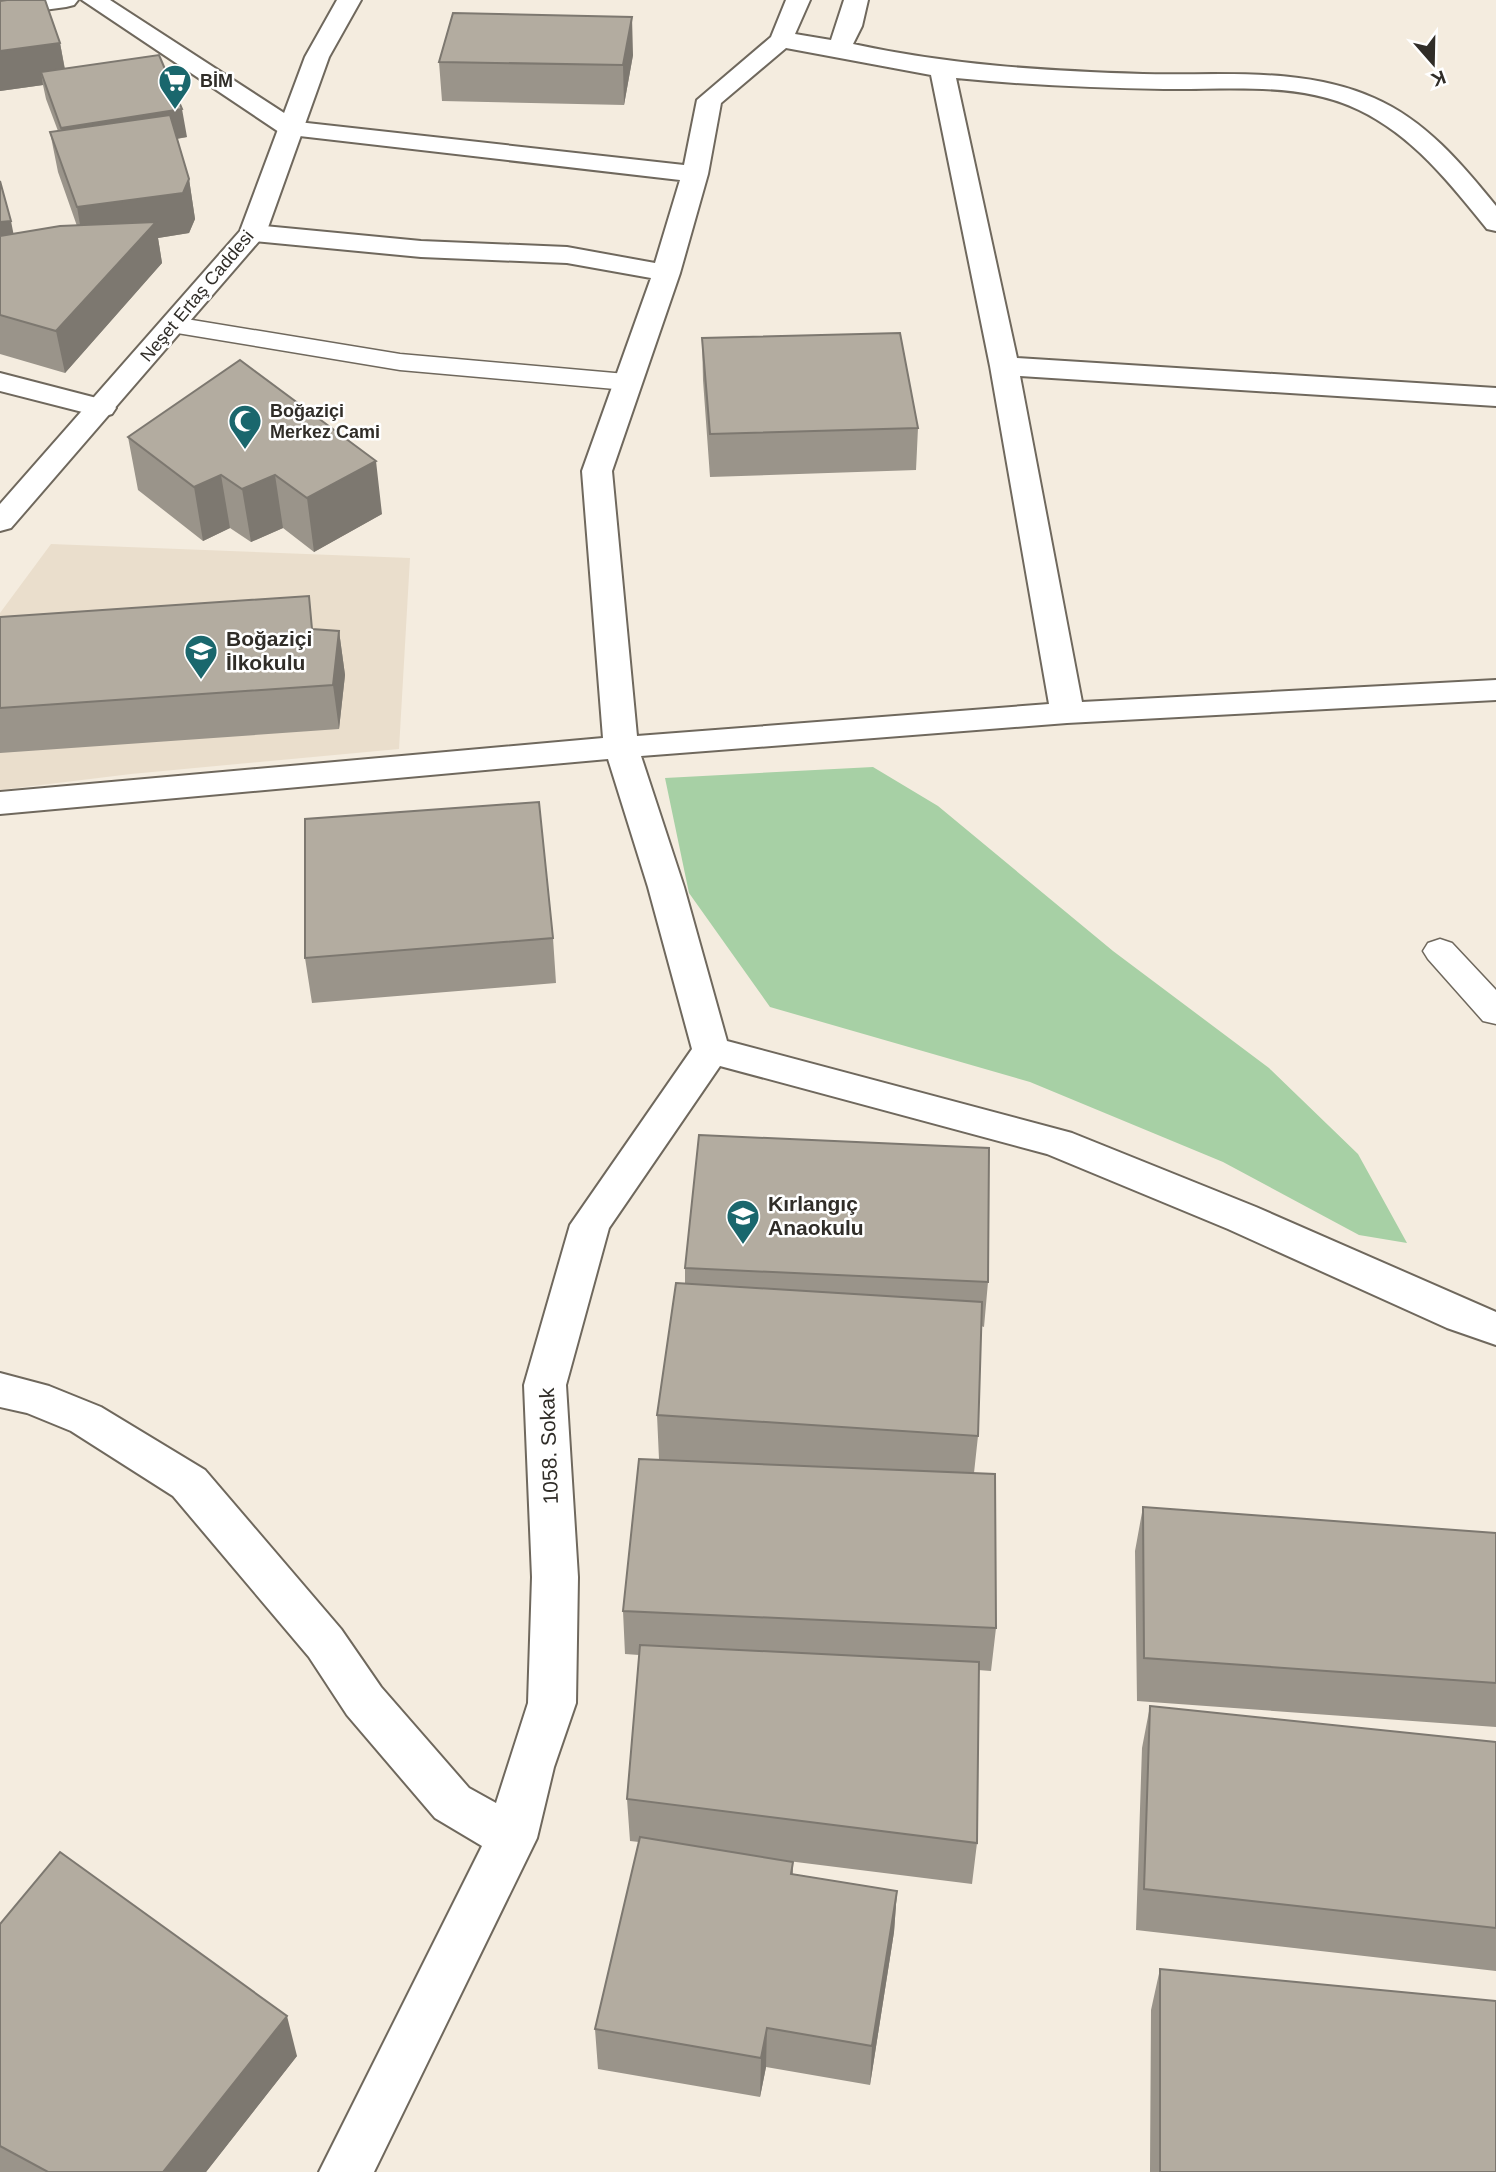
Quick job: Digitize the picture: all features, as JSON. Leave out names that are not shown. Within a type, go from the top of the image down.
[{"type":"street","points":[[0,9],[66,0]]},
{"type":"street","points":[[94,0],[291,129],[695,174]]},
{"type":"street","name":"Neşet Ertaş Caddesi","points":[[0,522],[253,233],[317,57],[349,0]]},
{"type":"street","points":[[798,0],[781,40],[709,100],[695,174],[666,273],[597,471],[621,748],[666,887],[711,1050],[1058,1143],[1242,1218],[1462,1317],[1496,1329]]},
{"type":"street","points":[[839,46],[850,26],[856,0]]},
{"type":"street","points":[[781,40],[839,46],[942,69],[1104,80],[1286,84],[1328,91],[1364,103],[1427,143],[1451,166],[1496,223]]},
{"type":"street","points":[[942,69],[1004,366],[1067,713]]},
{"type":"street","points":[[253,233],[421,249],[567,255],[666,273]]},
{"type":"street","points":[[1004,366],[1496,397]]},
{"type":"street","points":[[0,382],[102,408]]},
{"type":"street","name":"Neşet Ertaş Caddesi","points":[[0,499],[59,455]]},
{"type":"street","points":[[0,803],[621,748],[1067,713],[1408,698],[1496,690]]},
{"type":"street","name":"1058. Sokak","points":[[346,2172],[512,1838],[530,1768],[552,1703],[555,1577],[545,1385],[590,1224],[711,1050]]},
{"type":"street","points":[[0,1390],[34,1398],[86,1419],[189,1483],[325,1643],[364,1701],[452,1803],[512,1838]]},
{"type":"lane","points":[[174,325],[400,362],[626,382]]},
{"type":"lane","points":[[1440,951],[1496,1012]]},
{"type":"shaded area","name":"Boğaziçi İlkokulu","points":[[51,544],[410,558],[399,749],[131,774],[0,790],[0,613]]},
{"type":"green space","points":[[873,767],[938,806],[1113,951],[1269,1068],[1358,1154],[1407,1243],[1359,1235],[1223,1162],[1030,1082],[770,1007],[689,893],[665,778]]},
{"type":"building","points":[[45,0],[60,43],[0,51],[0,1]]},
{"type":"building","points":[[453,13],[632,17],[623,65],[439,62]]},
{"type":"building","points":[[159,55],[182,109],[61,128],[41,72]]},
{"type":"building","points":[[170,115],[189,179],[183,193],[77,207],[50,132]]},
{"type":"building","points":[[0,181],[11,221],[0,222]]},
{"type":"building","points":[[156,222],[56,331],[0,315],[0,236],[60,226]]},
{"type":"building","points":[[900,333],[918,428],[710,434],[702,338]]},
{"type":"building","points":[[240,360],[376,461],[307,498],[275,475],[242,489],[221,475],[194,487],[128,437]]},
{"type":"building","points":[[309,596],[312,629],[339,631],[333,685],[0,708],[0,617]]},
{"type":"building","points":[[539,802],[553,938],[305,958],[305,819]]},
{"type":"building","points":[[699,1135],[989,1148],[988,1282],[685,1268]]},
{"type":"building","points":[[676,1283],[982,1302],[978,1436],[657,1415]]},
{"type":"building","points":[[639,1459],[995,1474],[996,1628],[623,1611]]},
{"type":"building","points":[[1143,1507],[1496,1533],[1496,1683],[1144,1658]]},
{"type":"building","points":[[640,1645],[979,1662],[977,1843],[627,1799]]},
{"type":"building","points":[[1150,1706],[1496,1742],[1496,1928],[1144,1889]]},
{"type":"building","points":[[640,1837],[793,1862],[791,1874],[897,1891],[872,2046],[767,2028],[761,2058],[595,2029]]},
{"type":"building","points":[[60,1852],[287,2016],[163,2172],[48,2172],[0,2146],[0,1924]]},
{"type":"building","points":[[1160,1969],[1496,2001],[1496,2172],[1160,2172]]},
{"type":"place","name":"BİM","points":[[175,111]]},
{"type":"place","name":"Boğaziçi Merkez Cami","points":[[245,451]]},
{"type":"place","name":"Boğaziçi İlkokulu","points":[[201,681]]},
{"type":"place","name":"Kırlangıç Anaokulu","points":[[743,1246]]}]
